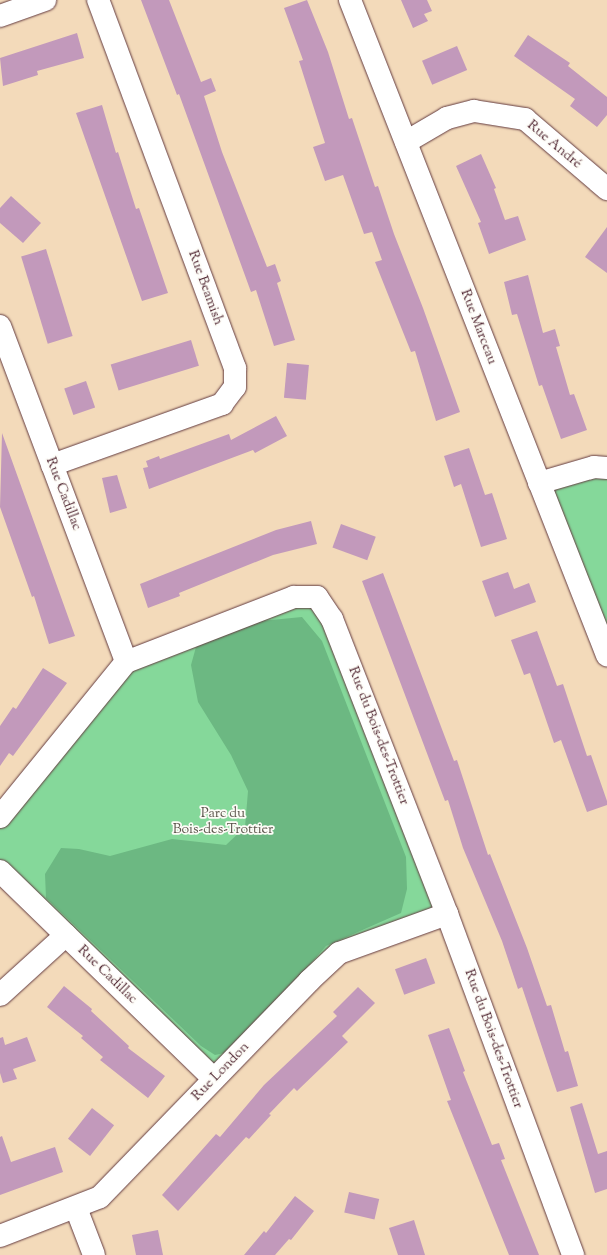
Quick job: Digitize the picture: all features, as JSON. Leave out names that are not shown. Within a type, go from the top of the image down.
[{"type":"street","points":[[0,16],[45,0]]},
{"type":"street","name":"Rue Beamish","points":[[52,464],[222,404],[235,387],[235,368],[98,0]]},
{"type":"street","name":"Rue Marceau","points":[[350,0],[539,483],[606,649]]},
{"type":"street","name":"Rue André","points":[[406,142],[448,118],[474,111],[525,119],[607,189]]},
{"type":"street","name":"Rue Cadillac","points":[[0,326],[126,662]]},
{"type":"street","points":[[539,483],[594,467],[607,468]]},
{"type":"street","name":"Rue du Bois-des-Trottier","points":[[0,817],[126,662],[294,597],[317,597],[332,619],[447,914],[573,1255]]},
{"type":"street","name":"Rue Cadillac","points":[[0,871],[214,1079]]},
{"type":"street","name":"Rue London","points":[[0,1236],[76,1208],[100,1197],[309,981],[339,954],[447,914]]},
{"type":"street","points":[[0,995],[66,935]]},
{"type":"street","points":[[76,1208],[94,1255]]},
{"type":"green space","points":[[607,468],[607,646],[539,483]]},
{"type":"green space","name":"Parc du Bois-des-Trottier","points":[[317,597],[447,914],[339,954],[214,1079],[0,871],[0,817],[126,662]]},
{"type":"green space","name":"Parc du Bois-des-Trottier","points":[[302,617],[322,641],[406,857],[407,889],[401,913],[326,946],[234,1051],[215,1055],[201,1046],[46,898],[45,874],[61,848],[79,849],[110,856],[172,839],[226,845],[245,827],[248,791],[231,755],[198,702],[191,665],[196,647],[261,621]]},
{"type":"building","points":[[141,0],[169,0],[201,82],[211,78],[216,91],[204,96],[222,152],[267,267],[275,264],[281,281],[277,283],[295,340],[274,346],[256,290],[251,292],[179,94],[177,95]]},
{"type":"building","points":[[307,0],[328,52],[349,119],[352,118],[375,187],[378,186],[394,234],[423,308],[460,412],[436,421],[415,351],[411,352],[375,262],[382,260],[372,232],[364,234],[343,175],[325,181],[313,147],[325,143],[299,61],[303,60],[284,8]]},
{"type":"building","points":[[401,0],[427,0],[432,11],[424,14],[428,21],[413,28]]},
{"type":"building","points":[[77,33],[84,58],[37,71],[38,75],[3,86],[0,58]]},
{"type":"building","points":[[528,35],[570,63],[568,66],[607,97],[607,115],[597,127],[570,106],[575,99],[514,56]]},
{"type":"building","points":[[457,46],[467,70],[432,85],[422,61]]},
{"type":"building","points":[[102,105],[116,153],[118,152],[136,209],[139,208],[168,293],[142,301],[76,113]]},
{"type":"building","points":[[481,154],[496,188],[494,189],[505,220],[518,216],[526,240],[489,254],[478,223],[481,222],[456,166]]},
{"type":"building","points":[[11,196],[41,223],[23,243],[0,223],[0,208]]},
{"type":"building","points":[[607,227],[607,273],[585,257]]},
{"type":"building","points":[[46,249],[73,336],[48,344],[21,257]]},
{"type":"building","points":[[528,275],[543,333],[555,329],[560,346],[556,347],[570,395],[574,394],[587,430],[561,439],[542,385],[539,386],[517,314],[512,315],[504,282]]},
{"type":"building","points":[[191,340],[199,366],[119,390],[111,365]]},
{"type":"building","points":[[287,363],[309,365],[306,400],[284,398]]},
{"type":"building","points":[[86,381],[95,407],[73,415],[64,388]]},
{"type":"building","points":[[276,416],[287,436],[255,453],[253,450],[149,489],[143,468],[148,467],[146,461],[159,456],[160,459],[229,434],[231,440]]},
{"type":"building","points":[[2,433],[75,636],[49,644],[34,596],[32,597],[0,507]]},
{"type":"building","points":[[469,448],[485,495],[492,493],[507,539],[481,547],[461,484],[454,487],[444,456]]},
{"type":"building","points":[[117,475],[127,508],[110,513],[102,478]]},
{"type":"building","points":[[311,521],[317,544],[273,555],[179,593],[180,596],[148,608],[140,584],[276,530]]},
{"type":"building","points":[[341,524],[376,537],[367,560],[332,547]]},
{"type":"building","points":[[508,572],[514,589],[529,583],[536,602],[495,617],[482,581]]},
{"type":"building","points":[[383,573],[454,761],[457,760],[488,855],[490,854],[527,948],[547,1006],[551,1005],[565,1052],[568,1051],[578,1086],[557,1092],[522,987],[518,989],[502,941],[463,848],[448,800],[445,801],[362,581]]},
{"type":"building","points":[[537,631],[557,686],[563,684],[587,756],[591,755],[607,801],[607,805],[587,812],[561,740],[554,743],[530,673],[524,675],[511,640]]},
{"type":"building","points":[[43,668],[67,683],[13,756],[9,753],[0,766],[0,726],[13,707],[16,709]]},
{"type":"building","points":[[426,958],[435,983],[404,995],[395,969]]},
{"type":"building","points":[[64,986],[92,1009],[91,1011],[129,1046],[128,1048],[165,1076],[148,1098],[100,1060],[103,1057],[81,1038],[83,1036],[47,1007]]},
{"type":"building","points":[[358,987],[375,1003],[342,1036],[348,1042],[297,1091],[294,1088],[269,1114],[271,1115],[249,1139],[246,1137],[178,1211],[162,1195],[216,1134],[220,1137],[264,1085],[337,1016],[333,1012]]},
{"type":"building","points":[[449,1028],[465,1071],[463,1072],[492,1145],[499,1143],[505,1159],[501,1160],[539,1255],[509,1255],[447,1101],[451,1100],[428,1035]]},
{"type":"building","points":[[3,1037],[5,1045],[27,1037],[36,1061],[13,1069],[17,1079],[3,1083],[0,1073],[0,1038]]},
{"type":"building","points":[[582,1103],[598,1154],[607,1151],[607,1189],[595,1193],[570,1107]]},
{"type":"building","points":[[92,1108],[114,1125],[90,1156],[68,1139]]},
{"type":"building","points":[[2,1136],[11,1162],[55,1147],[63,1172],[0,1195],[0,1137]]},
{"type":"building","points":[[349,1192],[379,1199],[374,1219],[344,1212]]},
{"type":"building","points":[[295,1196],[314,1211],[291,1240],[289,1239],[275,1255],[244,1255],[264,1231],[266,1233]]},
{"type":"building","points":[[414,1220],[425,1255],[398,1255],[389,1228]]},
{"type":"building","points":[[158,1230],[163,1255],[136,1255],[132,1235]]}]
